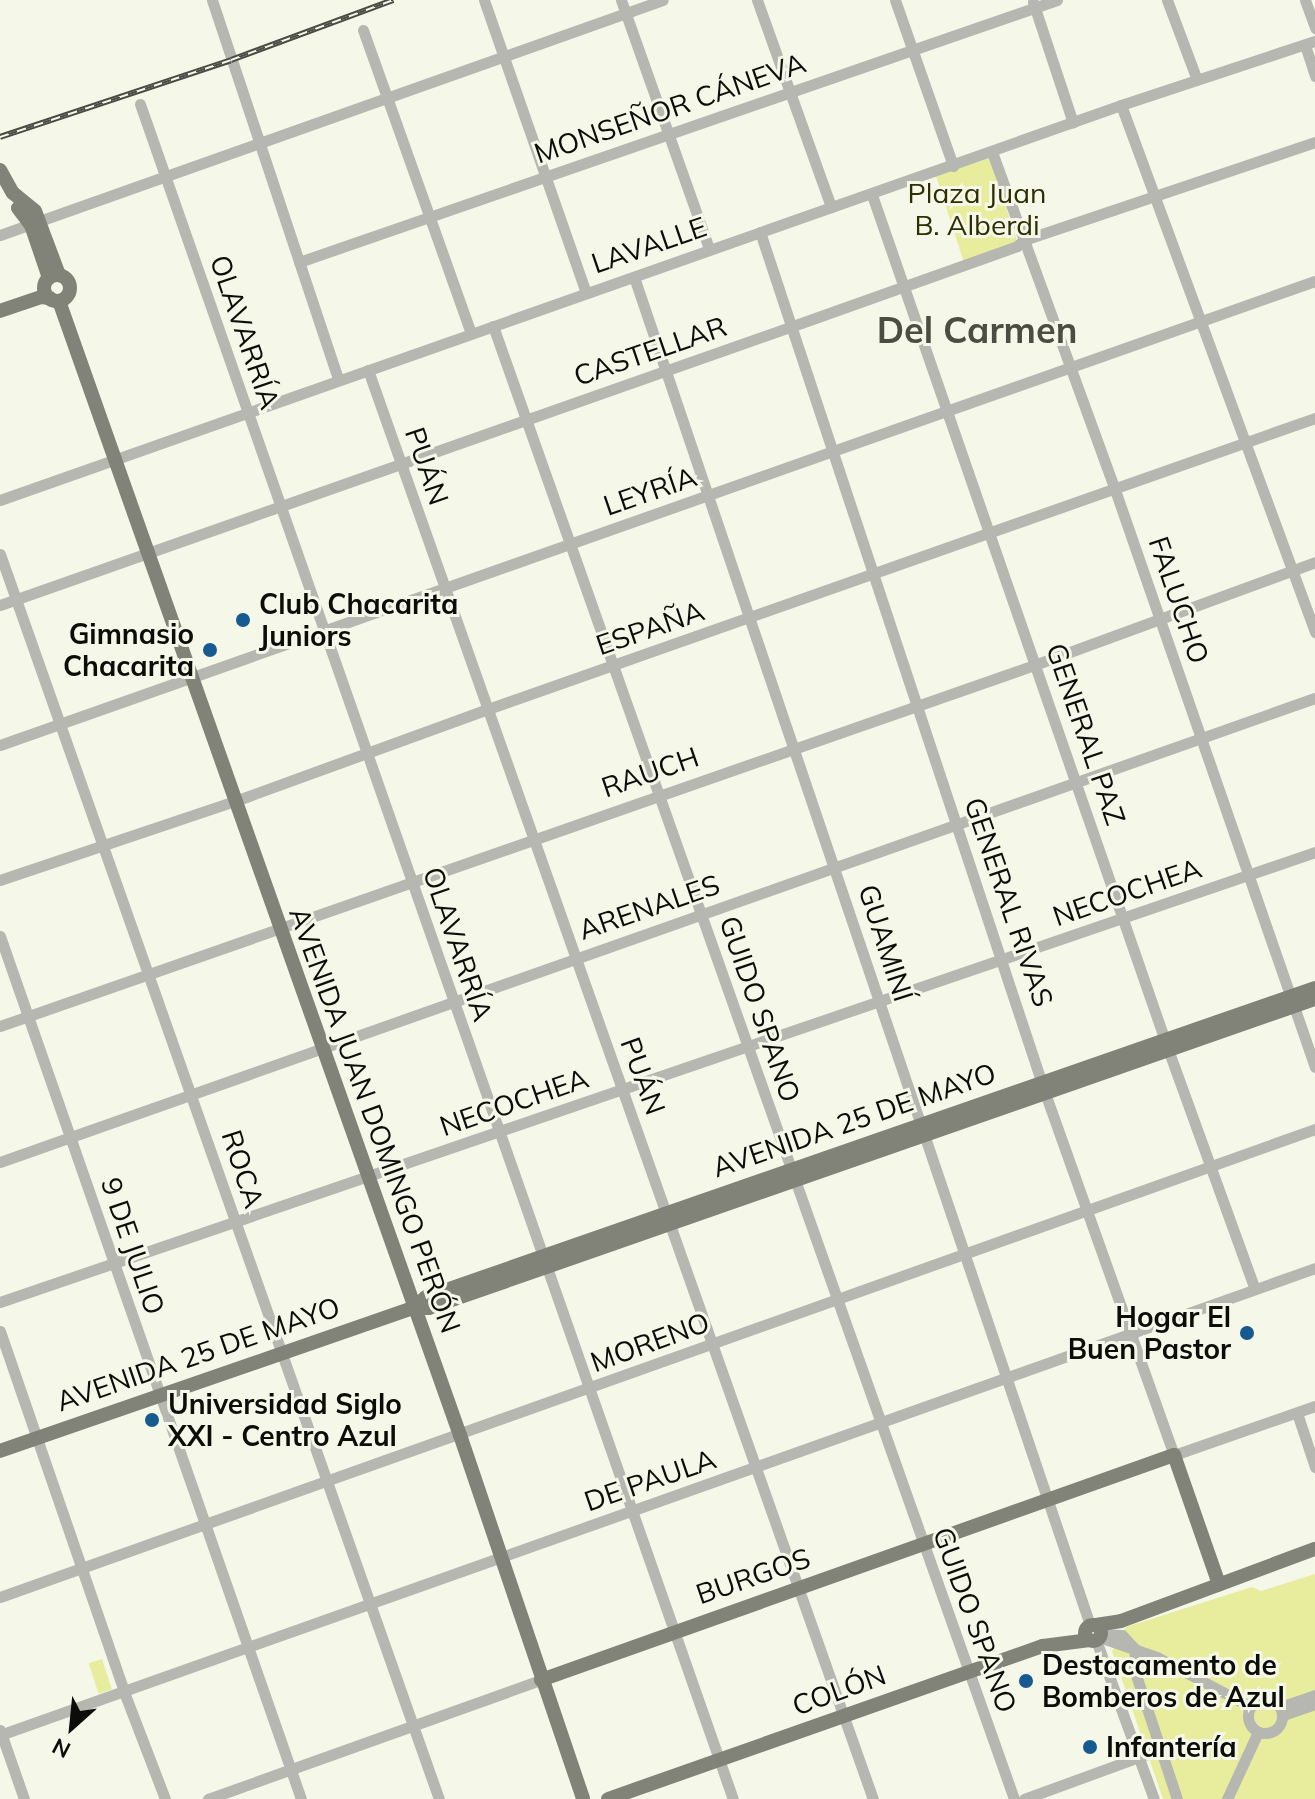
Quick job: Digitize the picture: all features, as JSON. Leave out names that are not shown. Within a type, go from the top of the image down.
[{"type":"main road","name":"AVENIDA JUAN DOMINGO PERÓN","points":[[0,170],[9,199],[36,223],[54,289],[460,1435],[583,1799]]},
{"type":"main road","points":[[0,305],[54,289]]},
{"type":"main road","points":[[0,311],[41,297],[54,289]]},
{"type":"main road","name":"AVENIDA 25 DE MAYO","points":[[0,1451],[414,1308],[429,1308],[546,1261],[1294,1001],[1315,988]]},
{"type":"main road","name":"AVENIDA 25 DE MAYO","points":[[1294,1001],[1315,999]]},
{"type":"main road","name":"BURGOS","points":[[541,1680],[675,1630],[1051,1502],[1174,1455]]},
{"type":"main road","name":"GENERAL RIVAS","points":[[1174,1455],[1219,1584]]},
{"type":"main road","points":[[1197,1594],[1315,1549]]},
{"type":"main road","points":[[1197,1594],[1220,1590],[1315,1557]]},
{"type":"main road","name":"COLÓN","points":[[608,1799],[1043,1646],[1096,1633],[1197,1594]]},
{"type":"street","points":[[212,0],[258,146],[338,379]]},
{"type":"street","points":[[484,0],[586,293]]},
{"type":"street","points":[[621,0],[709,249]]},
{"type":"street","points":[[0,235],[663,0]]},
{"type":"street","points":[[757,0],[831,207]]},
{"type":"street","points":[[895,0],[953,166]]},
{"type":"street","name":"MONSEÑOR CÁNEVA","points":[[299,262],[915,50],[1034,4],[1057,0]]},
{"type":"street","points":[[1167,0],[1197,80]]},
{"type":"street","points":[[1305,0],[1315,28]]},
{"type":"street","points":[[1034,4],[1073,123]]},
{"type":"street","points":[[363,30],[471,333]]},
{"type":"street","points":[[1310,43],[1315,76]]},
{"type":"street","name":"LAVALLE","points":[[0,500],[1121,105],[1310,43]]},
{"type":"street","name":"OLAVARRÍA","points":[[140,104],[733,1799]]},
{"type":"street","points":[[1121,105],[1315,632]]},
{"type":"street","name":"CASTELLAR","points":[[0,605],[904,287],[1017,246],[1024,240],[1315,142]]},
{"type":"street","name":"FALUCHO","points":[[992,152],[1203,739],[1315,1067]]},
{"type":"street","name":"GENERAL PAZ","points":[[872,195],[1255,1289]]},
{"type":"street","name":"GENERAL RIVAS","points":[[760,232],[1043,1088],[1174,1455]]},
{"type":"street","name":"GUAMINÍ","points":[[634,277],[923,1131],[1154,1799]]},
{"type":"street","name":"LEYRÍA","points":[[0,745],[1315,281]]},
{"type":"street","name":"GUIDO SPANO","points":[[493,326],[1014,1799]]},
{"type":"street","name":"PUÁN","points":[[368,370],[873,1799]]},
{"type":"street","name":"ESPAÑA","points":[[0,880],[235,801],[1315,418]]},
{"type":"street","name":"ROCA","points":[[0,554],[193,1093],[235,1221],[284,1352],[439,1799]]},
{"type":"street","name":"RAUCH","points":[[0,1026],[914,704],[1037,664],[1315,562]]},
{"type":"street","name":"ARENALES","points":[[0,1162],[1315,698]]},
{"type":"street","name":"NECOCHEA","points":[[0,1302],[1315,852]]},
{"type":"street","name":"9 DE JULIO","points":[[0,936],[301,1799]]},
{"type":"street","name":"MORENO","points":[[0,1597],[966,1256],[1315,1129]]},
{"type":"street","name":"DE PAULA","points":[[1,1733],[250,1648],[1315,1268]]},
{"type":"street","points":[[0,1331],[124,1692],[165,1799]]},
{"type":"street","name":"BURGOS","points":[[1174,1455],[1315,1406]]},
{"type":"street","points":[[1297,1413],[1315,1467]]},
{"type":"street","points":[[1096,1633],[1251,1707]]},
{"type":"street","points":[[1135,1649],[1134,1669],[1177,1799]]},
{"type":"street","name":"BURGOS","points":[[208,1799],[541,1680]]},
{"type":"street","points":[[1277,1703],[1283,1715],[1280,1725],[1273,1732],[1258,1732],[1249,1722],[1251,1707],[1260,1700],[1277,1703],[1286,1705],[1315,1695]]},
{"type":"street","points":[[1283,1715],[1315,1704]]},
{"type":"street","points":[[1227,1799],[1258,1732]]},
{"type":"street","points":[[1,1733],[24,1799]]},
{"type":"street","points":[[1024,1799],[1161,1749]]},
{"type":"green space","name":"Plaza Juan B. Alberdi","points":[[990,158],[1018,243],[963,260],[936,176]]},
{"type":"green space","points":[[1315,1574],[1315,1799],[1163,1799],[1112,1651],[1126,1627],[1252,1587],[1261,1591]]},
{"type":"green space","points":[[102,1659],[112,1689],[99,1694],[89,1663]]},
{"type":"railway","points":[[0,137],[231,60],[393,0]]},
{"type":"place","name":"Club Chacarita Juniors","points":[[243,620]]},
{"type":"place","name":"Gimnasio Chacarita","points":[[210,650]]},
{"type":"place","name":"Hogar El Buen Pastor","points":[[1247,1333]]},
{"type":"place","name":"Universidad Siglo XXI - Centro Azul","points":[[152,1420]]},
{"type":"place","name":"Destacamento de Bomberos de Azul","points":[[1026,1681]]},
{"type":"place","name":"Infantería","points":[[1090,1747]]},
{"type":"district","name":"Del Carmen","points":[[977,330]]}]
